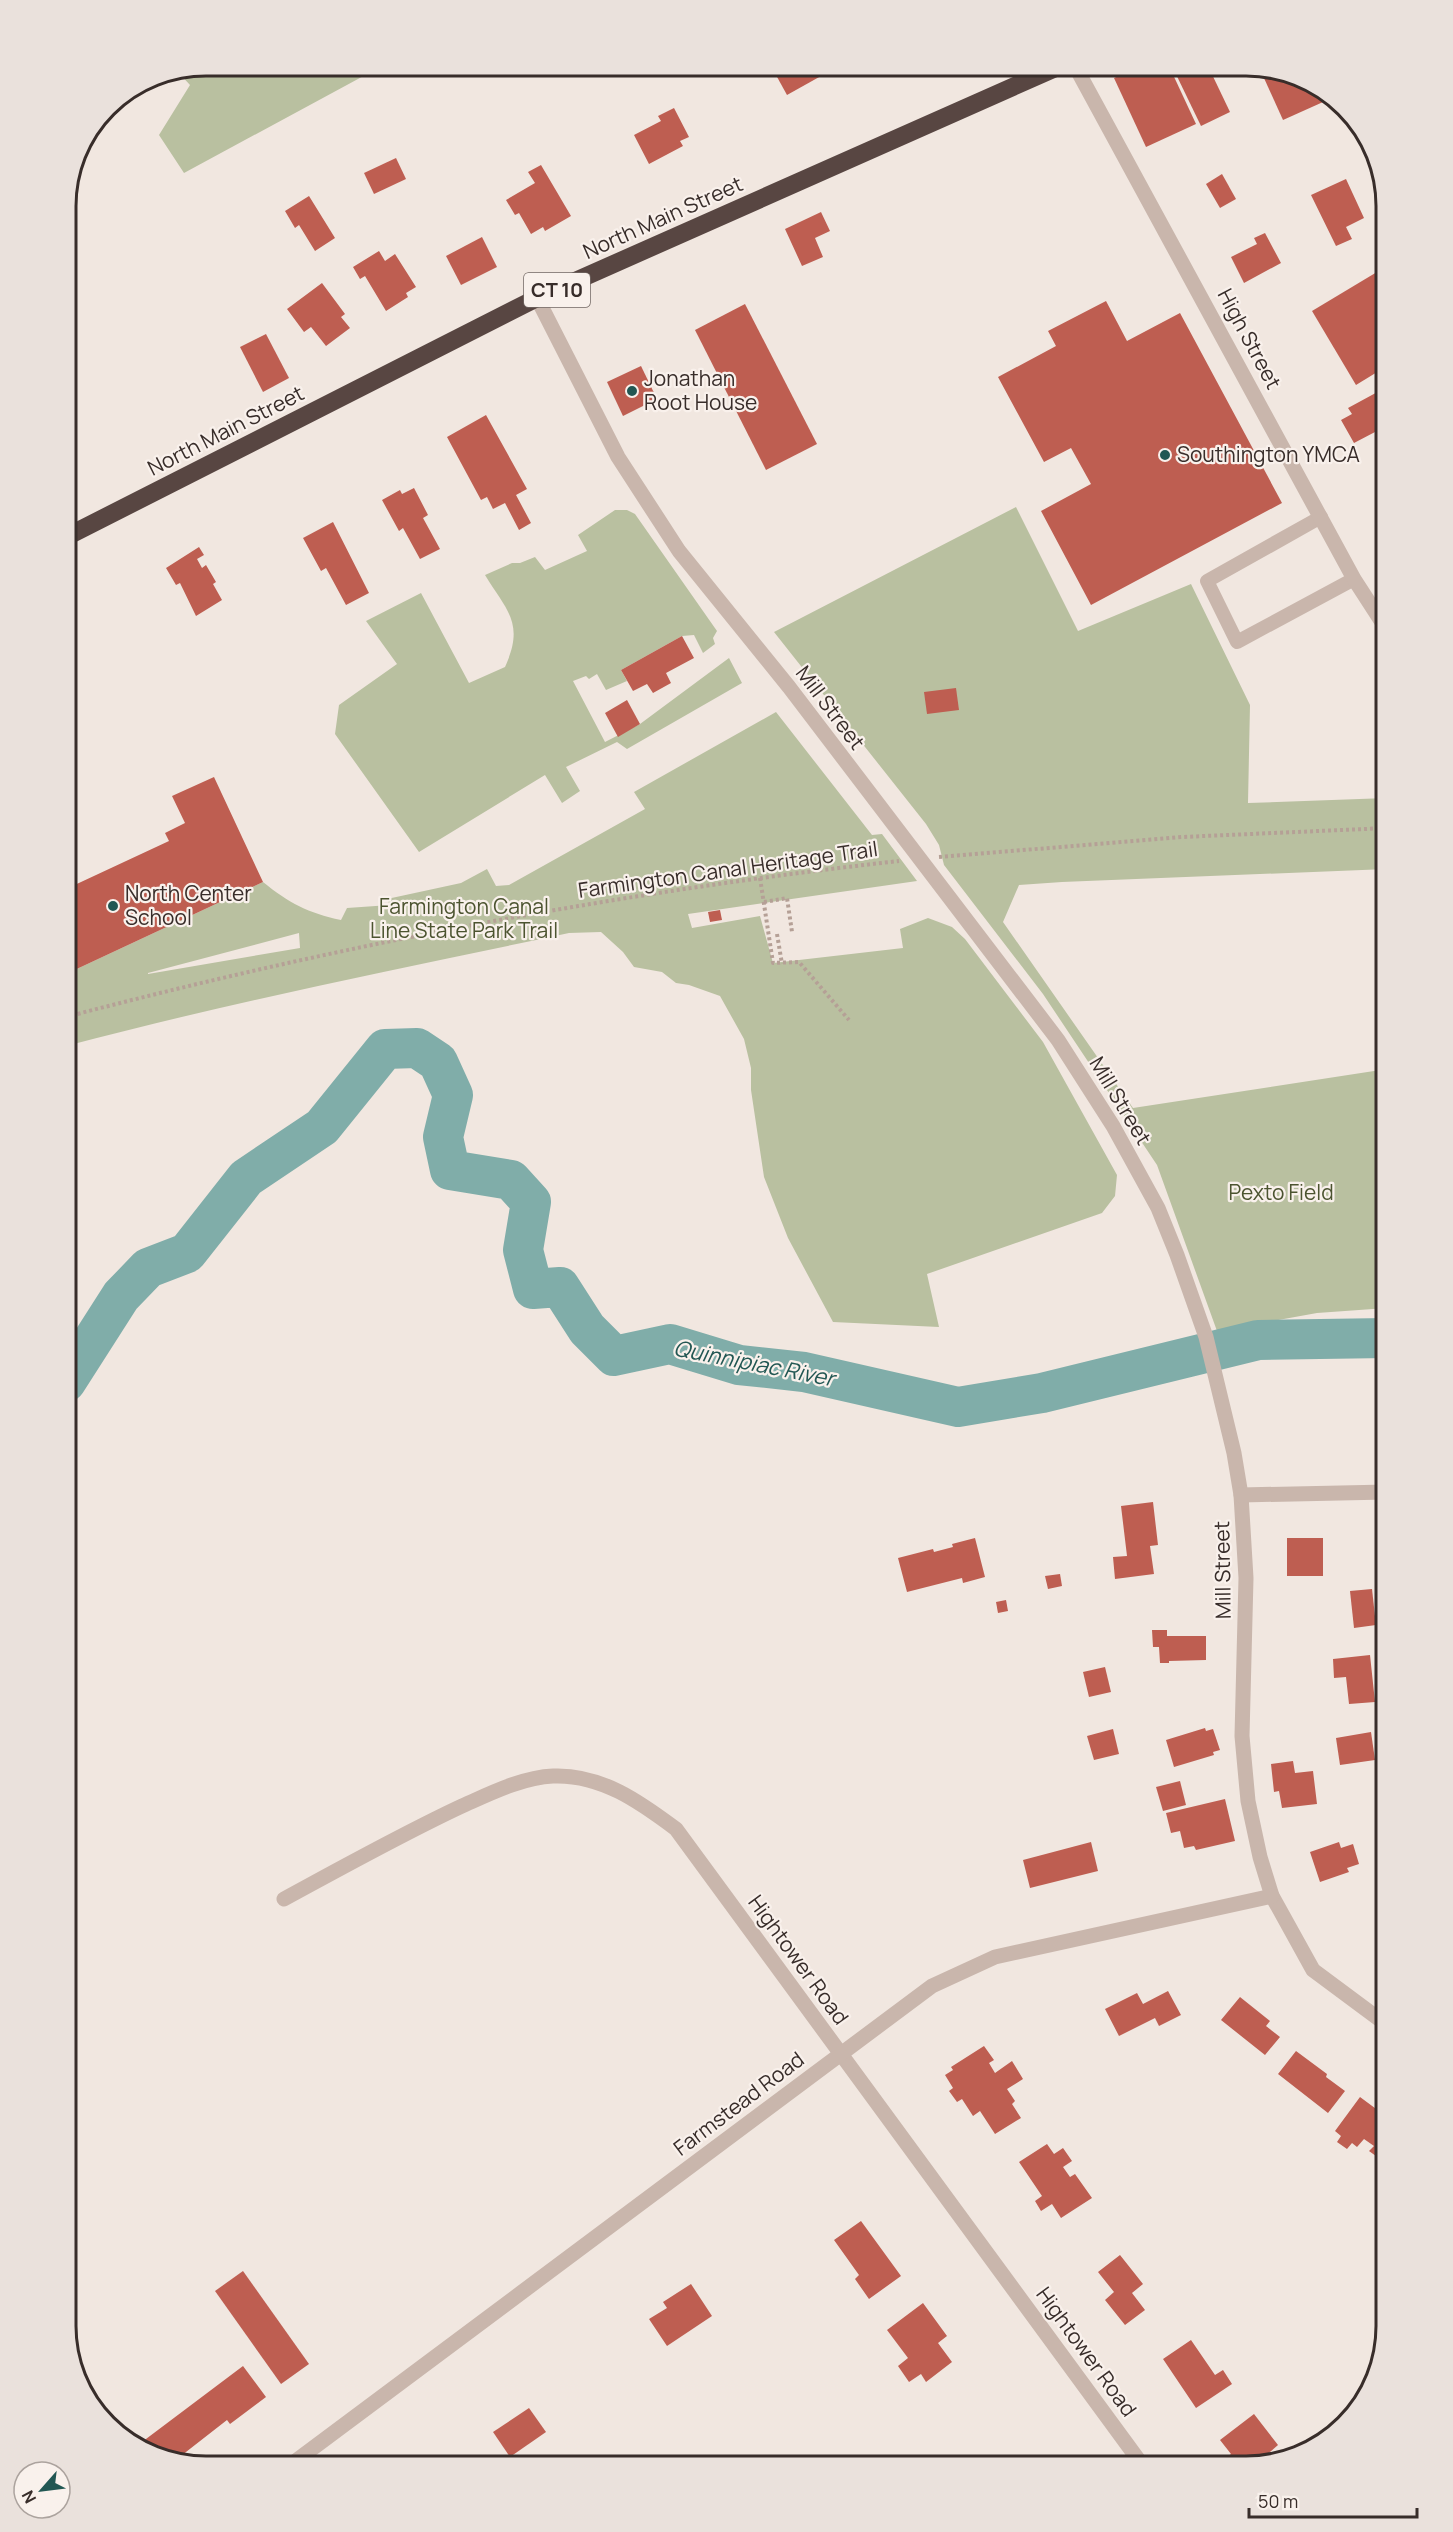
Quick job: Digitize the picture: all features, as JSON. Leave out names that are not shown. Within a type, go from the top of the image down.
[{"type":"highway","name":"North Main Street","points":[[77,531],[537,298],[1021,77]]},
{"type":"street","name":"High Street","points":[[1081,77],[1354,579],[1376,606]]},
{"type":"street","name":"Mill Street","points":[[537,298],[618,457],[679,551],[789,687],[1065,1049],[1113,1126],[1158,1208],[1177,1254],[1214,1363],[1241,1495],[1246,1578],[1242,1736],[1248,1801],[1260,1857],[1272,1896],[1313,1970],[1376,2017]]},
{"type":"street","points":[[1241,1495],[1376,1492]]},
{"type":"street","name":"Hightower Road","points":[[284,1899],[423,1825],[504,1787],[553,1776],[596,1782],[635,1799],[676,1830],[1136,2456]]},
{"type":"street","name":"Farmstead Road","points":[[304,2455],[933,1986],[995,1957],[1272,1896]]},
{"type":"lane","points":[[1321,517],[1207,581],[1237,642],[1354,579]]},
{"type":"path","points":[[940,857],[1193,837],[1376,829]]},
{"type":"path","name":"Farmington Canal Heritage Trail","points":[[77,1014],[257,970],[421,936],[645,895],[901,861]]},
{"type":"path","points":[[760,878],[773,963],[799,962],[849,1020]]},
{"type":"path","points":[[764,902],[787,898],[792,932]]},
{"type":"path","points":[[777,934],[782,964]]},
{"type":"green space","points":[[362,77],[184,173],[159,135],[190,85],[184,79]]},
{"type":"green space","name":"Pexto Field","points":[[1016,507],[1078,631],[1191,584],[1250,705],[1248,803],[1376,798],[1376,869],[1019,885],[1003,922],[1133,1108],[1376,1071],[1376,1309],[1317,1313],[1217,1331],[1157,1165],[1043,994],[944,865],[939,845],[926,824],[774,632]]},
{"type":"green space","points":[[615,510],[627,510],[635,514],[717,631],[713,638],[715,644],[703,653],[694,635],[682,636],[621,670],[627,681],[606,690],[597,674],[589,679],[586,676],[573,681],[605,742],[640,724],[729,658],[742,683],[627,749],[617,742],[566,767],[580,791],[562,803],[545,775],[419,852],[335,734],[339,705],[397,664],[366,621],[421,593],[469,683],[505,667],[513,639],[511,618],[485,575],[512,563],[520,563],[535,557],[545,570],[587,551],[578,535]]},
{"type":"green space","name":"Farmington Canal Line State Park Trail","points":[[776,712],[872,835],[882,834],[917,881],[688,914],[692,928],[760,916],[773,963],[903,948],[900,929],[928,918],[952,927],[965,939],[1043,1042],[1117,1175],[1115,1196],[1102,1213],[927,1274],[939,1327],[833,1322],[788,1238],[764,1177],[751,1090],[751,1068],[744,1039],[720,996],[676,983],[662,972],[634,967],[623,952],[601,932],[569,933],[254,1000],[77,1043],[77,969],[263,882],[299,906],[341,920],[347,908],[390,905],[387,899],[461,883],[487,869],[496,886],[509,885],[645,809],[634,792]],"holes":[[[299,933],[300,948],[148,973]]]},
{"type":"building","points":[[777,77],[819,77],[787,95]]},
{"type":"building","points":[[1174,77],[1196,124],[1146,147],[1114,78]]},
{"type":"building","points":[[1177,77],[1213,77],[1230,112],[1201,126]]},
{"type":"building","points":[[1264,78],[1288,83],[1324,102],[1283,120]]},
{"type":"building","points":[[674,108],[689,137],[680,141],[683,146],[649,164],[634,135],[661,121],[658,116]]},
{"type":"building","points":[[396,158],[406,179],[374,194],[364,173]]},
{"type":"building","points":[[541,165],[571,216],[545,231],[543,227],[531,234],[519,213],[515,215],[506,200],[535,183],[528,172]]},
{"type":"building","points":[[1222,174],[1236,199],[1220,208],[1206,184]]},
{"type":"building","points":[[1346,179],[1364,218],[1346,227],[1352,239],[1336,246],[1311,195]]},
{"type":"building","points":[[309,196],[335,238],[315,251],[299,225],[295,228],[285,211]]},
{"type":"building","points":[[821,212],[830,231],[815,238],[823,257],[802,266],[785,229]]},
{"type":"building","points":[[1265,233],[1281,263],[1244,283],[1231,257],[1257,244],[1254,238]]},
{"type":"building","points":[[482,237],[497,267],[461,285],[446,256]]},
{"type":"building","points":[[379,251],[385,261],[395,254],[416,287],[406,293],[408,297],[386,311],[365,276],[360,279],[353,267]]},
{"type":"building","points":[[1376,273],[1376,373],[1356,385],[1312,311]]},
{"type":"building","points":[[322,283],[345,314],[341,317],[350,328],[326,346],[311,327],[304,332],[287,309]]},
{"type":"building","name":"Southington YMCA","points":[[1106,301],[1127,341],[1180,313],[1282,503],[1091,605],[1041,511],[1091,484],[1071,448],[1044,462],[998,377],[1056,346],[1048,331]]},
{"type":"building","points":[[745,304],[817,444],[766,470],[695,330]]},
{"type":"building","points":[[266,334],[289,378],[263,392],[240,347]]},
{"type":"building","name":"Jonathan Root House","points":[[641,366],[657,399],[623,416],[607,382]]},
{"type":"building","points":[[1376,393],[1376,434],[1375,432],[1354,443],[1341,420],[1352,414],[1348,408]]},
{"type":"building","points":[[486,415],[527,489],[516,495],[531,523],[519,530],[505,503],[493,509],[487,497],[481,500],[447,437]]},
{"type":"building","points":[[414,488],[428,515],[423,518],[440,549],[420,559],[403,528],[399,531],[382,500],[400,490],[402,494]]},
{"type":"building","points":[[333,522],[369,593],[346,605],[326,568],[321,571],[303,538]]},
{"type":"building","points":[[199,547],[204,555],[197,559],[202,568],[206,565],[216,582],[213,584],[222,600],[196,616],[180,583],[176,585],[166,568]]},
{"type":"building","points":[[682,636],[694,658],[666,673],[671,683],[653,693],[647,684],[633,691],[621,670]]},
{"type":"building","points":[[956,688],[959,710],[927,714],[924,692]]},
{"type":"building","points":[[627,700],[640,724],[618,737],[605,713]]},
{"type":"building","points":[[214,777],[263,882],[77,969],[77,884],[169,841],[165,833],[185,823],[172,796]]},
{"type":"building","points":[[720,910],[722,920],[710,922],[708,912]]},
{"type":"building","points":[[1153,1502],[1158,1545],[1150,1546],[1154,1574],[1115,1579],[1113,1557],[1127,1556],[1121,1506]]},
{"type":"building","points":[[975,1538],[985,1577],[963,1583],[962,1578],[907,1592],[898,1558],[933,1549],[934,1552]]},
{"type":"building","points":[[1287,1538],[1323,1538],[1323,1576],[1287,1576]]},
{"type":"building","points":[[1060,1574],[1062,1586],[1048,1589],[1045,1576]]},
{"type":"building","points":[[1372,1589],[1376,1625],[1354,1628],[1350,1591]]},
{"type":"building","points":[[1006,1600],[1008,1611],[998,1613],[996,1602]]},
{"type":"building","points":[[1152,1630],[1167,1630],[1167,1636],[1206,1636],[1206,1660],[1160,1663],[1159,1647],[1153,1647]]},
{"type":"building","points":[[1370,1655],[1375,1702],[1349,1704],[1346,1677],[1334,1678],[1333,1659]]},
{"type":"building","points":[[1105,1667],[1111,1692],[1089,1697],[1083,1672]]},
{"type":"building","points":[[1205,1728],[1206,1731],[1213,1729],[1220,1750],[1213,1752],[1214,1755],[1174,1767],[1166,1740]]},
{"type":"building","points":[[1113,1729],[1119,1754],[1094,1760],[1087,1736]]},
{"type":"building","points":[[1371,1732],[1375,1760],[1340,1765],[1336,1738]]},
{"type":"building","points":[[1293,1761],[1295,1773],[1313,1771],[1317,1804],[1282,1808],[1279,1791],[1274,1792],[1271,1764]]},
{"type":"building","points":[[1180,1781],[1186,1805],[1163,1811],[1156,1787]]},
{"type":"building","points":[[1225,1799],[1235,1841],[1196,1850],[1194,1846],[1184,1848],[1180,1831],[1171,1833],[1166,1813]]},
{"type":"building","points":[[1091,1842],[1098,1871],[1030,1888],[1023,1860]]},
{"type":"building","points":[[1339,1842],[1341,1848],[1353,1844],[1359,1864],[1347,1868],[1349,1872],[1320,1882],[1310,1852]]},
{"type":"building","points":[[1168,1991],[1181,2015],[1159,2026],[1155,2018],[1119,2036],[1105,2009],[1137,1993],[1143,2004]]},
{"type":"building","points":[[1240,1997],[1270,2021],[1266,2026],[1280,2037],[1265,2055],[1221,2020]]},
{"type":"building","points":[[984,2046],[994,2060],[989,2063],[995,2073],[1012,2061],[1023,2079],[1007,2089],[1015,2101],[1012,2104],[1021,2118],[995,2134],[980,2111],[973,2116],[962,2099],[957,2102],[949,2091],[953,2088],[945,2075],[953,2070],[951,2067]]},
{"type":"building","points":[[1296,2051],[1345,2091],[1328,2113],[1278,2074]]},
{"type":"building","points":[[1360,2097],[1376,2109],[1376,2156],[1369,2151],[1374,2146],[1364,2139],[1357,2147],[1352,2143],[1347,2149],[1337,2142],[1341,2136],[1335,2131]]},
{"type":"building","points":[[1047,2144],[1054,2154],[1063,2148],[1072,2161],[1063,2167],[1070,2177],[1075,2174],[1092,2198],[1061,2218],[1052,2204],[1041,2211],[1035,2201],[1042,2196],[1019,2162]]},
{"type":"building","points":[[861,2221],[901,2276],[869,2299],[855,2279],[859,2275],[834,2240]]},
{"type":"building","points":[[1120,2255],[1143,2284],[1132,2293],[1145,2310],[1125,2325],[1105,2300],[1114,2292],[1098,2272]]},
{"type":"building","points":[[243,2271],[309,2364],[281,2384],[215,2291]]},
{"type":"building","points":[[691,2284],[712,2316],[667,2346],[649,2319],[667,2308],[663,2302]]},
{"type":"building","points":[[923,2303],[947,2336],[938,2343],[952,2362],[926,2382],[921,2374],[909,2382],[898,2366],[908,2358],[887,2330]]},
{"type":"building","points":[[1191,2340],[1215,2375],[1223,2370],[1232,2384],[1196,2408],[1163,2359]]},
{"type":"building","points":[[243,2366],[266,2397],[230,2424],[227,2420],[184,2453],[165,2449],[145,2440]]},
{"type":"building","points":[[529,2408],[546,2432],[512,2455],[509,2455],[493,2432]]},
{"type":"building","points":[[1254,2414],[1278,2445],[1269,2453],[1228,2456],[1231,2454],[1220,2440]]},
{"type":"waterway","name":"Quinnipiac River","points":[[77,1365],[121,1296],[148,1268],[187,1253],[246,1178],[322,1127],[385,1049],[417,1048],[438,1062],[453,1095],[443,1137],[450,1170],[511,1180],[531,1202],[523,1250],[533,1289],[560,1287],[587,1329],[614,1356],[670,1344],[739,1365],[804,1372],[958,1407],[1042,1393],[1258,1340],[1376,1338]]},
{"type":"place","name":"Jonathan Root House","points":[[632,391]]},
{"type":"place","name":"Southington YMCA","points":[[1165,455]]},
{"type":"place","name":"North Center School","points":[[113,906]]}]
